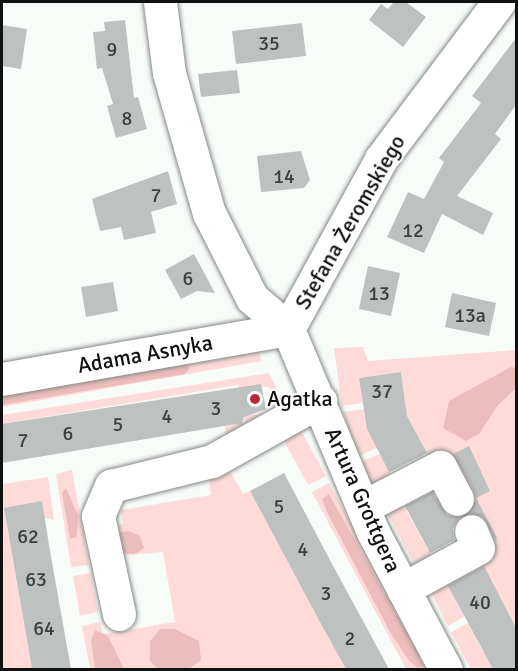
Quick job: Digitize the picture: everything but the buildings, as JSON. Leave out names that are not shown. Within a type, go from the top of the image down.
[{"type":"street","name":"Artura Grottgera","points":[[160,2],[169,74],[209,213],[252,298],[288,329],[363,507],[446,669]]},
{"type":"street","name":"Stefana Żeromskiego","points":[[288,329],[381,159],[499,2]]},
{"type":"street","name":"Adama Asnyka","points":[[2,379],[288,329]]},
{"type":"street","points":[[119,614],[98,516],[99,505],[111,486],[212,461],[320,401]]},
{"type":"street","points":[[363,507],[440,467],[457,499]]},
{"type":"street","points":[[403,589],[478,548],[471,531]]},
{"type":"shaded area","points":[[363,347],[368,361],[516,350],[516,628],[484,568],[449,587],[464,617],[448,626],[427,584],[497,538],[492,529],[481,536],[456,527],[448,512],[445,456],[376,492],[360,462],[380,454],[391,475],[428,455],[407,416],[401,372],[359,378],[363,403],[342,406],[334,348]]},
{"type":"shaded area","points":[[258,351],[262,361],[2,407],[2,391]]},
{"type":"shaded area","points":[[183,362],[190,368],[185,374],[2,405],[2,393]]},
{"type":"shaded area","points":[[511,367],[516,368],[516,388],[498,405],[479,434],[466,441],[443,428],[449,401]]},
{"type":"shaded area","points":[[269,373],[283,403],[274,409],[269,387],[247,387],[252,415],[267,414],[226,434],[225,426],[245,422],[238,385],[2,424],[2,415]]},
{"type":"shaded area","points":[[364,409],[377,448],[359,456],[343,412]]},
{"type":"shaded area","points":[[297,423],[326,476],[308,485],[279,432]]},
{"type":"shaded area","points":[[226,464],[243,494],[250,491],[346,669],[90,669],[82,626],[100,622],[103,634],[175,622],[163,552],[119,556],[106,528],[123,524],[121,510],[211,495],[208,473]]},
{"type":"shaded area","points":[[72,470],[89,565],[71,567],[56,474]]},
{"type":"shaded area","points":[[48,477],[54,520],[4,509],[32,669],[2,670],[2,484]]},
{"type":"shaded area","points":[[329,483],[430,669],[406,669],[312,492]]},
{"type":"shaded area","points":[[66,488],[78,515],[77,537],[70,539],[62,493]]},
{"type":"shaded area","points":[[329,494],[423,666],[417,668],[407,658],[390,632],[327,512],[322,499]]},
{"type":"shaded area","points":[[398,495],[435,563],[419,573],[382,503]]},
{"type":"shaded area","points":[[129,531],[140,536],[144,548],[135,554],[118,552],[110,534]]},
{"type":"shaded area","points":[[91,573],[98,612],[80,616],[73,576]]},
{"type":"shaded area","points":[[468,623],[483,652],[516,635],[516,668],[471,669],[451,632]]},
{"type":"shaded area","points":[[160,629],[175,629],[199,641],[201,660],[189,669],[158,669],[150,661],[150,641]]},
{"type":"shaded area","points":[[95,630],[108,636],[124,669],[95,669],[91,640]]},
{"type":"place","name":"Agatka","points":[[255,399]]}]
